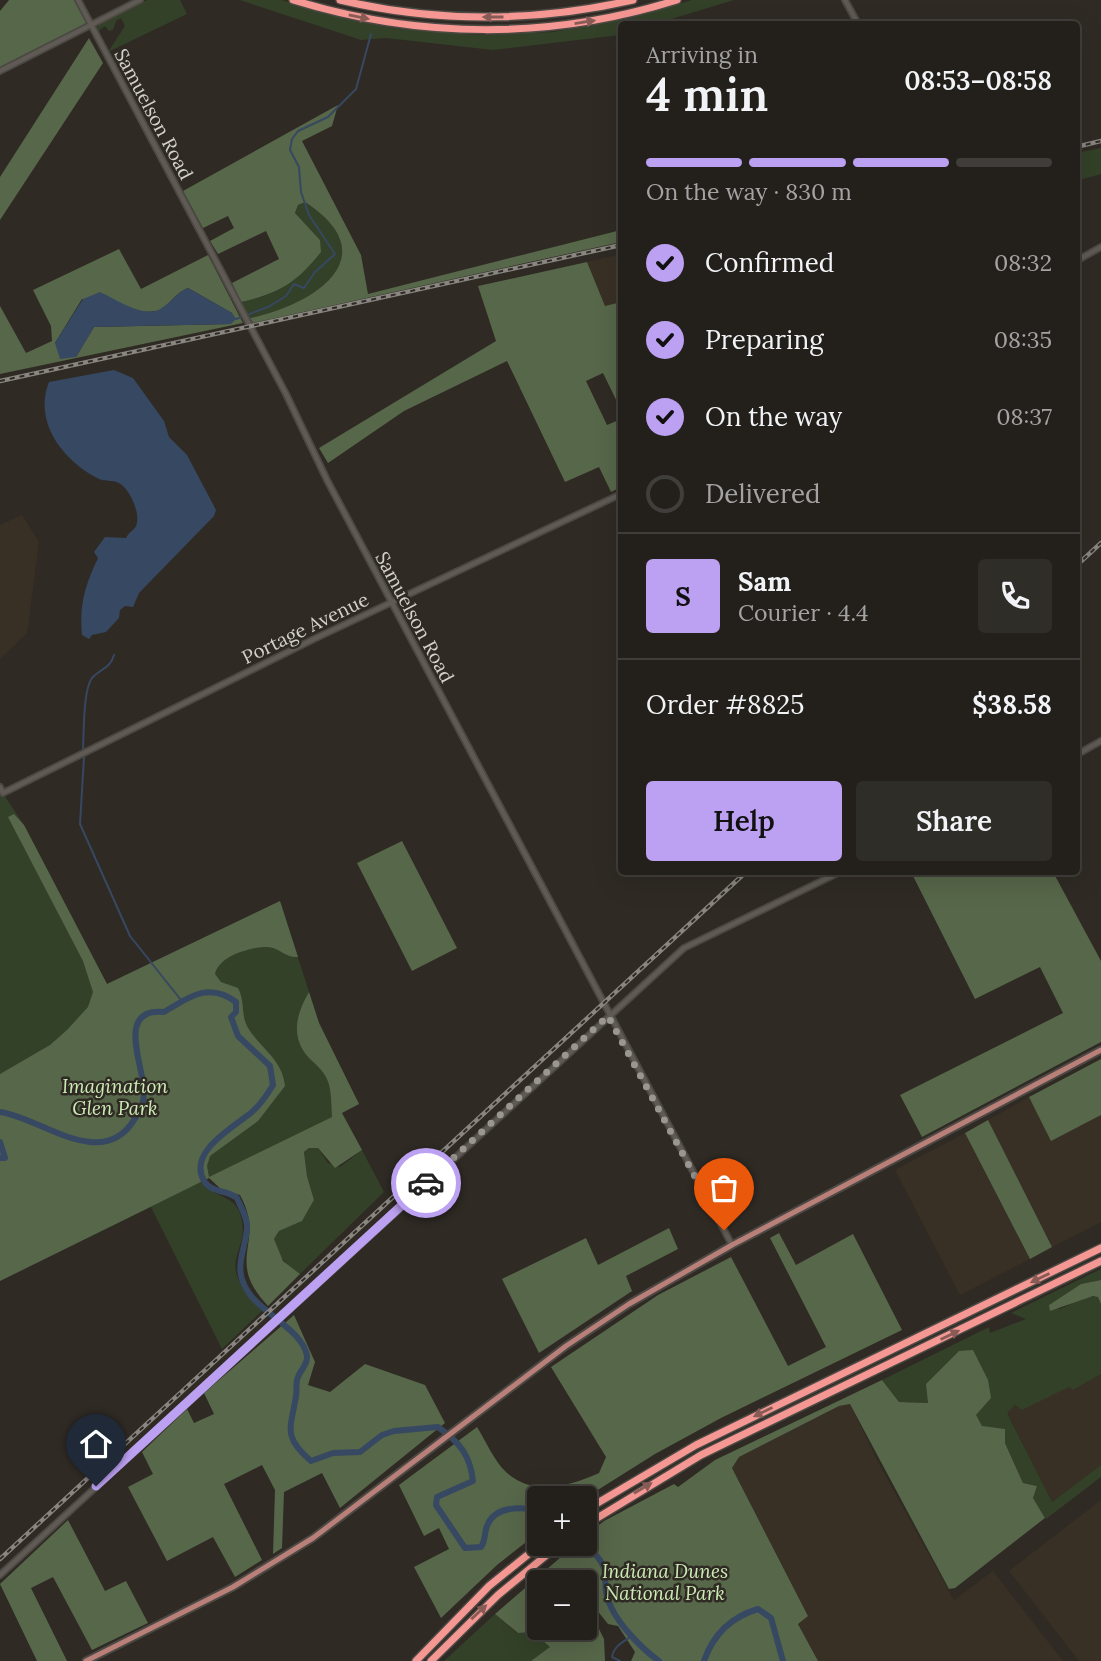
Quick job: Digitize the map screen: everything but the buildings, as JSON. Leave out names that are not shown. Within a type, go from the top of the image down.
[{"type":"highway","points":[[293,0],[379,21],[486,30],[587,22],[677,0]]},
{"type":"highway","points":[[340,0],[406,12],[496,18],[559,13],[633,0]]},
{"type":"highway","points":[[597,1503],[696,1445],[1101,1248]]},
{"type":"highway","points":[[597,1518],[701,1455],[1101,1261]]},
{"type":"highway","points":[[416,1661],[473,1602],[527,1556]]},
{"type":"highway","points":[[431,1661],[498,1595],[545,1556]]},
{"type":"main road","points":[[86,1661],[212,1599],[313,1538],[598,1324],[732,1245],[1101,1050]]},
{"type":"street","name":"Samuelson Road","points":[[78,0],[608,1016],[732,1245]]},
{"type":"street","points":[[0,71],[140,0]]},
{"type":"street","points":[[845,0],[856,21]]},
{"type":"street","points":[[1080,259],[1101,247]]},
{"type":"street","name":"Portage Avenue","points":[[0,787],[3,793],[391,602],[618,495]]},
{"type":"street","points":[[1080,752],[1101,741]]},
{"type":"street","points":[[0,1575],[608,1016],[697,940],[834,875]]},
{"type":"shaded area","points":[[618,255],[618,303],[605,306],[587,262]]},
{"type":"shaded area","points":[[22,515],[39,542],[27,633],[0,659],[0,525]]},
{"type":"shaded area","points":[[1029,1097],[1052,1140],[1101,1115],[1101,1222],[1052,1247],[988,1120]]},
{"type":"shaded area","points":[[965,1133],[1030,1259],[960,1295],[895,1170]]},
{"type":"shaded area","points":[[1101,1374],[1101,1465],[1052,1502],[1008,1414],[1004,1415],[1015,1405],[1022,1410],[1069,1386],[1073,1390]]},
{"type":"shaded area","points":[[850,1404],[879,1464],[954,1600],[993,1571],[1063,1661],[818,1661],[798,1623],[808,1615],[732,1468],[739,1457],[839,1406]]},
{"type":"shaded area","points":[[1101,1500],[1101,1661],[1079,1661],[1009,1571]]},
{"type":"green space","points":[[9,0],[76,0],[87,23],[0,69],[0,11]]},
{"type":"green space","points":[[147,0],[180,0],[187,14],[108,52],[125,26],[121,18],[116,21],[113,30],[109,31],[105,26],[97,32],[98,25]]},
{"type":"green space","points":[[240,0],[282,0],[338,17],[392,28],[477,35],[553,32],[633,17],[692,0],[734,0],[665,21],[618,21],[618,35],[493,50],[386,38],[361,40]]},
{"type":"green space","points":[[89,38],[103,63],[0,220],[0,177]]},
{"type":"green space","points":[[338,105],[332,126],[302,141],[361,255],[368,294],[618,231],[618,243],[253,323],[250,318],[297,302],[333,276],[341,259],[341,242],[329,222],[305,202],[298,205],[295,213],[320,240],[321,252],[303,272],[286,285],[266,295],[241,302],[232,283],[279,259],[266,231],[218,254],[210,241],[234,228],[228,216],[203,228],[183,191]]},
{"type":"green space","points":[[1101,148],[1101,174],[1080,180],[1080,152]]},
{"type":"green space","points":[[305,202],[329,222],[341,242],[341,259],[333,276],[297,302],[250,318],[241,302],[271,293],[289,282],[320,240],[295,213],[298,205]]},
{"type":"green space","points":[[119,249],[141,289],[208,255],[243,323],[0,374],[0,306],[26,353],[52,341],[51,326],[33,290]],"holes":[[[188,288],[232,313],[231,324],[94,327],[76,357],[55,343],[82,299],[147,312],[163,308],[177,294]]]},
{"type":"green space","points":[[587,262],[605,306],[618,303],[618,404],[603,373],[586,381],[607,425],[618,420],[618,488],[611,492],[599,467],[565,482],[507,361],[404,411],[328,463],[319,448],[496,341],[478,286]]},
{"type":"green space","name":"Imagination Glen Park","points":[[0,789],[24,825],[107,984],[280,901],[319,1023],[359,1104],[201,1182],[232,1202],[239,1211],[243,1225],[235,1267],[246,1293],[262,1311],[222,1349],[151,1207],[0,1281]]},
{"type":"green space","name":"Imagination Glen Park","points":[[14,814],[24,825],[107,984],[280,901],[298,957],[289,956],[271,947],[260,947],[236,954],[222,962],[215,974],[221,982],[238,988],[247,1026],[280,1068],[285,1086],[258,1121],[210,1156],[207,1166],[209,1177],[332,1117],[331,1093],[327,1079],[303,1050],[297,1034],[298,1017],[309,992],[319,1023],[359,1104],[342,1113],[362,1150],[335,1168],[318,1148],[309,1148],[304,1152],[314,1200],[302,1221],[279,1231],[274,1239],[283,1261],[300,1274],[268,1306],[248,1275],[246,1263],[249,1226],[240,1195],[222,1190],[209,1178],[0,1281],[0,1074],[50,1045],[88,1007],[93,992],[83,961],[8,817]]},
{"type":"green space","points":[[402,841],[457,948],[412,971],[357,863]]},
{"type":"green space","points":[[913,875],[1055,875],[1101,961],[1101,1042],[922,1137],[900,1095],[1063,1013],[1040,967],[975,999]]},
{"type":"green space","points":[[1101,1059],[1101,1115],[1051,1141],[1029,1097]]},
{"type":"green space","points":[[988,1120],[1052,1247],[1030,1259],[965,1133]]},
{"type":"green space","points":[[309,1148],[318,1148],[328,1163],[340,1167],[362,1150],[384,1192],[300,1274],[282,1259],[274,1239],[279,1231],[302,1221],[314,1200],[304,1152]]},
{"type":"green space","points":[[669,1228],[678,1249],[626,1276],[632,1291],[539,1353],[502,1279],[586,1238],[598,1265]]},
{"type":"green space","points":[[779,1233],[796,1265],[853,1234],[902,1330],[721,1418],[655,1454],[597,1490],[597,1486],[558,1486],[599,1473],[606,1457],[551,1367],[658,1295],[731,1257],[788,1366],[826,1347],[770,1238]]},
{"type":"green space","points":[[1101,1269],[1101,1280],[1081,1284],[1049,1305],[1060,1309],[1085,1297],[1098,1296],[1101,1304],[1101,1374],[1073,1390],[1069,1387],[1022,1410],[1015,1405],[1007,1413],[1052,1502],[1101,1465],[1101,1477],[1046,1519],[1033,1498],[1037,1486],[1023,1483],[1005,1443],[982,1426],[944,1369],[927,1384],[928,1403],[899,1402],[882,1380],[989,1327],[990,1333],[1026,1319],[1011,1313]]},
{"type":"green space","points":[[1101,1280],[1101,1304],[1098,1297],[1093,1296],[1050,1311],[1049,1305],[1081,1284]]},
{"type":"green space","points":[[294,1315],[315,1362],[308,1385],[330,1392],[365,1364],[425,1385],[445,1423],[340,1508],[322,1473],[284,1492],[282,1548],[273,1554],[275,1490],[262,1465],[224,1484],[262,1560],[235,1577],[213,1537],[167,1561],[128,1487],[153,1474],[142,1452],[187,1409],[194,1423],[214,1414],[204,1393]]},
{"type":"green space","name":"Indiana Dunes National Park","points":[[973,1350],[988,1380],[991,1398],[976,1415],[982,1426],[1005,1429],[1005,1443],[1023,1483],[1037,1486],[1033,1498],[1045,1518],[955,1588],[949,1589],[850,1404],[839,1406],[739,1457],[732,1468],[808,1616],[798,1624],[818,1661],[631,1661],[635,1652],[618,1626],[608,1624],[597,1610],[597,1570],[546,1570],[562,1556],[597,1556],[597,1527],[604,1521],[674,1484],[678,1487],[715,1460],[882,1380],[899,1402],[928,1403],[926,1384],[959,1351]]},
{"type":"green space","points":[[477,1427],[506,1472],[533,1486],[527,1486],[527,1541],[497,1565],[441,1618],[414,1567],[449,1549],[439,1528],[424,1536],[399,1485]]},
{"type":"green space","points":[[68,1520],[105,1591],[126,1581],[148,1623],[92,1650],[53,1577],[31,1588],[67,1661],[37,1661],[0,1584]]},
{"type":"green space","points":[[527,1586],[527,1632],[518,1633],[495,1614]]},
{"type":"green space","points":[[495,1614],[517,1633],[527,1632],[527,1640],[543,1640],[551,1647],[531,1661],[444,1661]]},
{"type":"green space","points":[[597,1625],[604,1639],[605,1661],[531,1661],[550,1647],[542,1640],[597,1640]]},
{"type":"water","points":[[188,288],[232,313],[236,319],[231,324],[94,327],[76,357],[60,359],[55,343],[83,299],[100,292],[147,312],[162,308]]},
{"type":"water","points":[[114,370],[133,378],[164,421],[169,437],[187,455],[216,510],[214,516],[139,593],[133,607],[125,606],[120,610],[119,618],[106,632],[92,635],[89,639],[82,635],[81,614],[86,586],[98,558],[94,552],[105,537],[126,538],[136,526],[136,510],[123,486],[117,482],[99,479],[63,451],[48,426],[45,397],[49,382]]},
{"type":"waterway","points":[[236,319],[268,307],[286,296],[294,284],[304,288],[315,272],[335,254],[309,215],[301,192],[299,167],[290,150],[292,139],[298,131],[328,117],[356,89],[371,34]]},
{"type":"waterway","points":[[83,749],[85,702],[89,684],[92,678],[110,663],[114,655]]},
{"type":"waterway","points":[[84,757],[80,824],[130,936],[181,1000]]},
{"type":"waterway","points":[[0,1112],[86,1141],[103,1142],[118,1136],[132,1123],[144,1097],[136,1042],[136,1029],[140,1019],[149,1013],[164,1012],[190,997],[207,992],[226,996],[236,1002],[236,1012],[231,1017],[238,1036],[270,1066],[273,1085],[256,1108],[207,1150],[200,1170],[207,1185],[237,1198],[244,1213],[247,1229],[240,1267],[247,1290],[261,1306],[290,1330],[304,1347],[307,1359],[297,1380],[291,1424],[292,1438],[296,1445],[311,1461],[333,1453],[360,1452],[382,1435],[394,1431],[438,1427],[452,1438],[469,1463],[473,1481],[437,1497],[436,1505],[465,1548],[481,1547],[487,1526],[496,1514],[510,1509],[527,1508]]},
{"type":"waterway","points":[[0,1142],[5,1158],[0,1158]]},
{"type":"waterway","points":[[596,1556],[604,1569],[607,1597],[615,1614],[632,1637],[659,1661]]},
{"type":"waterway","points":[[704,1661],[712,1643],[724,1628],[739,1617],[758,1609],[771,1618],[783,1661]]},
{"type":"waterway","points":[[620,1661],[612,1657],[613,1653],[633,1635]]},
{"type":"railway","points":[[1080,146],[1101,141]]},
{"type":"railway","points":[[0,381],[618,246]]},
{"type":"railway","points":[[1080,562],[1101,543]]},
{"type":"railway","points":[[0,1559],[743,875]]},
{"type":"way so far","points":[[426,1183],[608,1016],[724,1230]]},
{"type":"route","points":[[96,1486],[426,1183]]}]
